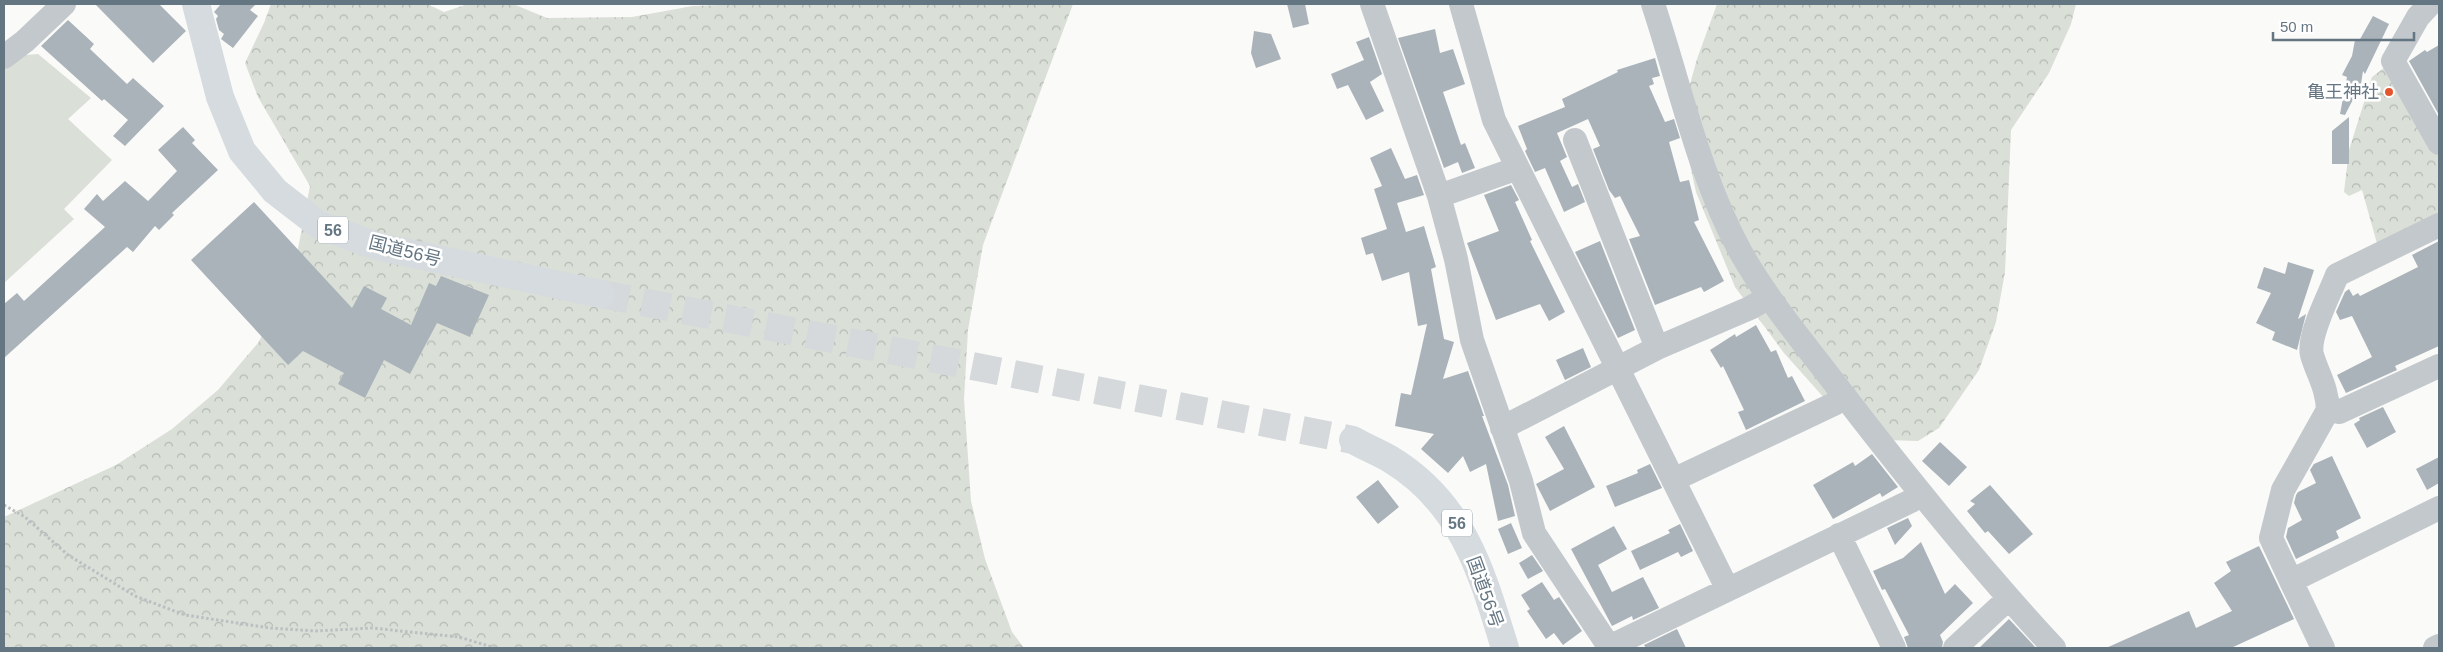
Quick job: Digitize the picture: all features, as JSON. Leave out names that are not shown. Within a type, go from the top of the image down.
[{"type":"highway","name":"国道56号","points":[[196,4],[220,97],[242,150],[275,191],[319,225],[376,246],[601,294]]},
{"type":"highway","name":"国道56号","points":[[1353,440],[1391,460],[1424,485],[1457,522],[1482,574],[1505,648]]},
{"type":"street","points":[[4,58],[64,4]]},
{"type":"street","points":[[1372,4],[1439,196],[1456,260],[1472,340],[1521,481],[1534,532],[1609,647],[1727,588],[1911,501],[1920,494]]},
{"type":"street","points":[[1653,4],[1709,183],[1740,250],[1769,297],[1920,494],[2008,599],[2054,648]]},
{"type":"street","points":[[2430,4],[2418,17],[2392,61],[2439,143]]},
{"type":"street","points":[[1467,5],[1494,120],[1727,588]]},
{"type":"street","points":[[1574,140],[1657,348]]},
{"type":"street","points":[[1439,196],[1518,168]]},
{"type":"street","points":[[2323,648],[2271,538],[2283,490],[2328,410],[2327,392],[2311,353],[2313,336],[2337,275],[2439,225]]},
{"type":"street","points":[[1502,428],[1657,348],[1750,308],[1769,297]]},
{"type":"street","points":[[2328,410],[2339,412],[2439,366]]},
{"type":"street","points":[[1673,480],[1834,404],[1845,396]]},
{"type":"street","points":[[2291,581],[2439,508]]},
{"type":"street","points":[[1838,535],[1890,647]]},
{"type":"street","points":[[1955,648],[2008,599]]},
{"type":"street","points":[[2435,648],[2439,646]]},
{"type":"path","points":[[4,505],[25,517],[68,555],[135,596],[185,615],[270,628],[315,631],[372,628],[430,634],[458,637],[495,648]]},
{"type":"green space","points":[[271,4],[427,4],[444,12],[468,4],[513,4],[547,18],[632,17],[693,6],[748,4],[1073,4],[983,245],[968,330],[964,399],[971,501],[985,559],[1012,632],[1024,648],[4,648],[4,517],[116,465],[172,429],[218,390],[258,343],[292,280],[310,186],[258,97],[245,63]]},
{"type":"green space","points":[[1717,4],[2076,4],[2071,24],[2049,73],[2011,130],[2005,272],[1996,322],[1979,370],[1939,428],[1918,441],[1885,440],[1826,400],[1784,353],[1735,287],[1696,192],[1680,120],[1697,59]]},
{"type":"green space","points":[[38,54],[91,98],[68,119],[112,160],[64,209],[74,219],[4,283],[4,63],[14,56]]},
{"type":"green space","points":[[2393,61],[2439,143],[2439,225],[2380,254],[2362,190],[2349,196],[2344,192],[2349,150],[2372,77]]},
{"type":"building","points":[[95,4],[159,4],[186,31],[153,63]]},
{"type":"building","points":[[221,4],[256,4],[250,10],[258,16],[233,48],[221,39],[224,34],[219,30],[216,19],[218,16],[214,12]]},
{"type":"building","points":[[1287,4],[1305,4],[1309,24],[1293,28]]},
{"type":"building","points":[[2373,16],[2389,24],[2365,74],[2363,71],[2361,84],[2345,115],[2340,114],[2347,77],[2342,75],[2352,56],[2355,40],[2359,41]]},
{"type":"building","points":[[68,20],[94,44],[90,49],[127,84],[133,78],[164,106],[125,146],[113,136],[128,120],[104,99],[102,101],[41,46]]},
{"type":"building","points":[[1435,29],[1440,53],[1453,49],[1465,84],[1443,92],[1461,145],[1465,143],[1475,168],[1462,173],[1458,162],[1444,168],[1398,38]]},
{"type":"building","points":[[1254,31],[1271,34],[1281,59],[1256,68],[1251,53]]},
{"type":"building","points":[[1369,37],[1382,74],[1370,82],[1384,111],[1366,120],[1348,85],[1337,89],[1331,74],[1364,60],[1356,42]]},
{"type":"building","points":[[2439,45],[2439,115],[2409,61],[2425,50],[2427,52]]},
{"type":"building","points":[[1655,58],[1660,76],[1652,78],[1654,84],[1649,86],[1665,122],[1674,119],[1680,138],[1669,142],[1680,182],[1689,180],[1699,220],[1694,222],[1724,281],[1704,292],[1701,287],[1655,305],[1629,239],[1640,236],[1620,196],[1615,198],[1609,190],[1593,149],[1600,146],[1588,119],[1557,133],[1567,157],[1560,161],[1572,187],[1578,184],[1585,202],[1564,212],[1545,168],[1535,172],[1525,151],[1527,149],[1518,126],[1565,107],[1562,99],[1618,72],[1617,70]]},
{"type":"building","points":[[2349,117],[2349,164],[2332,164],[2332,131]]},
{"type":"building","points":[[183,127],[195,140],[192,143],[218,170],[172,213],[174,215],[159,230],[155,226],[133,252],[127,247],[4,358],[4,304],[17,293],[24,301],[105,227],[84,209],[97,194],[103,201],[125,181],[148,201],[177,171],[158,150]]},
{"type":"building","points":[[1391,148],[1405,179],[1417,175],[1424,195],[1397,203],[1406,232],[1424,226],[1436,267],[1431,269],[1444,339],[1454,342],[1443,379],[1468,371],[1484,416],[1482,416],[1508,485],[1515,516],[1498,521],[1486,464],[1470,472],[1463,456],[1448,473],[1421,449],[1434,434],[1395,426],[1401,393],[1411,395],[1427,324],[1418,326],[1409,272],[1382,281],[1373,253],[1366,255],[1361,238],[1387,229],[1374,189],[1382,186],[1370,158]]},
{"type":"building","points":[[1511,185],[1519,200],[1515,202],[1532,240],[1530,241],[1565,312],[1549,321],[1540,304],[1496,320],[1467,243],[1499,231],[1484,195]]},
{"type":"building","points":[[254,202],[352,308],[364,286],[387,298],[381,309],[411,325],[429,283],[436,286],[441,276],[489,295],[470,337],[437,323],[410,374],[384,360],[365,398],[338,384],[344,373],[303,351],[288,365],[191,260]]},
{"type":"building","points":[[1600,241],[1635,330],[1618,338],[1575,252]]},
{"type":"building","points":[[2439,241],[2439,346],[2395,366],[2397,370],[2346,393],[2337,375],[2372,357],[2352,316],[2340,320],[2336,312],[2345,292],[2349,289],[2353,296],[2358,293],[2360,296],[2418,267],[2412,255]]},
{"type":"building","points":[[2288,262],[2314,270],[2298,319],[2306,314],[2297,350],[2272,340],[2275,332],[2256,323],[2271,293],[2257,288],[2264,267],[2285,274]]},
{"type":"building","points":[[1756,325],[1771,352],[1776,350],[1788,378],[1792,376],[1805,401],[1746,430],[1738,412],[1744,410],[1723,366],[1721,368],[1710,350],[1735,334],[1736,337]]},
{"type":"building","points":[[1583,348],[1591,367],[1565,380],[1556,360]]},
{"type":"building","points":[[2383,407],[2396,432],[2367,448],[2354,424],[2360,420],[2359,418]]},
{"type":"building","points":[[1564,426],[1595,487],[1550,511],[1536,484],[1564,469],[1545,437]]},
{"type":"building","points":[[1940,442],[1967,467],[1949,486],[1922,461]]},
{"type":"building","points":[[1872,454],[1898,487],[1882,497],[1880,493],[1833,519],[1813,485],[1853,462],[1855,466]]},
{"type":"building","points":[[2332,456],[2361,518],[2336,531],[2339,538],[2296,559],[2286,537],[2288,528],[2302,520],[2294,503],[2296,495],[2298,492],[2316,483],[2310,470],[2314,464]]},
{"type":"building","points":[[2439,457],[2439,483],[2427,490],[2416,469]]},
{"type":"building","points":[[1650,464],[1662,488],[1615,507],[1606,486],[1638,473],[1637,470]]},
{"type":"building","points":[[1378,480],[1399,507],[1378,524],[1356,497]]},
{"type":"building","points":[[1990,485],[2033,534],[2009,554],[1988,531],[1985,533],[1967,511],[1975,504],[1970,501]]},
{"type":"building","points":[[1908,518],[1912,526],[1895,545],[1887,528]]},
{"type":"building","points":[[1511,523],[1522,548],[1508,554],[1498,529]]},
{"type":"building","points":[[1680,524],[1693,551],[1681,557],[1678,552],[1640,570],[1631,551],[1670,533],[1668,530]]},
{"type":"building","points":[[1614,526],[1627,549],[1598,565],[1612,592],[1643,577],[1659,608],[1633,620],[1632,616],[1612,626],[1571,549]]},
{"type":"building","points":[[1921,542],[1945,594],[1955,584],[1973,603],[1940,635],[1943,642],[1942,648],[1908,648],[1904,637],[1909,635],[1885,589],[1882,590],[1873,571],[1903,558]]},
{"type":"building","points":[[2259,546],[2294,619],[2231,648],[2106,648],[2189,611],[2196,628],[2232,611],[2214,583],[2231,571],[2226,562]]},
{"type":"building","points":[[1532,555],[1543,571],[1528,579],[1519,563]]},
{"type":"building","points":[[1542,582],[1554,600],[1559,597],[1582,631],[1563,645],[1554,633],[1546,639],[1527,611],[1530,609],[1521,595]]},
{"type":"building","points":[[2009,619],[2036,648],[1979,648]]},
{"type":"building","points":[[1677,629],[1686,648],[1646,648],[1644,645]]},
{"type":"tunnel","points":[[601,294],[1353,440]]},
{"type":"place","name":"亀王神社","points":[[2389,92]]}]
